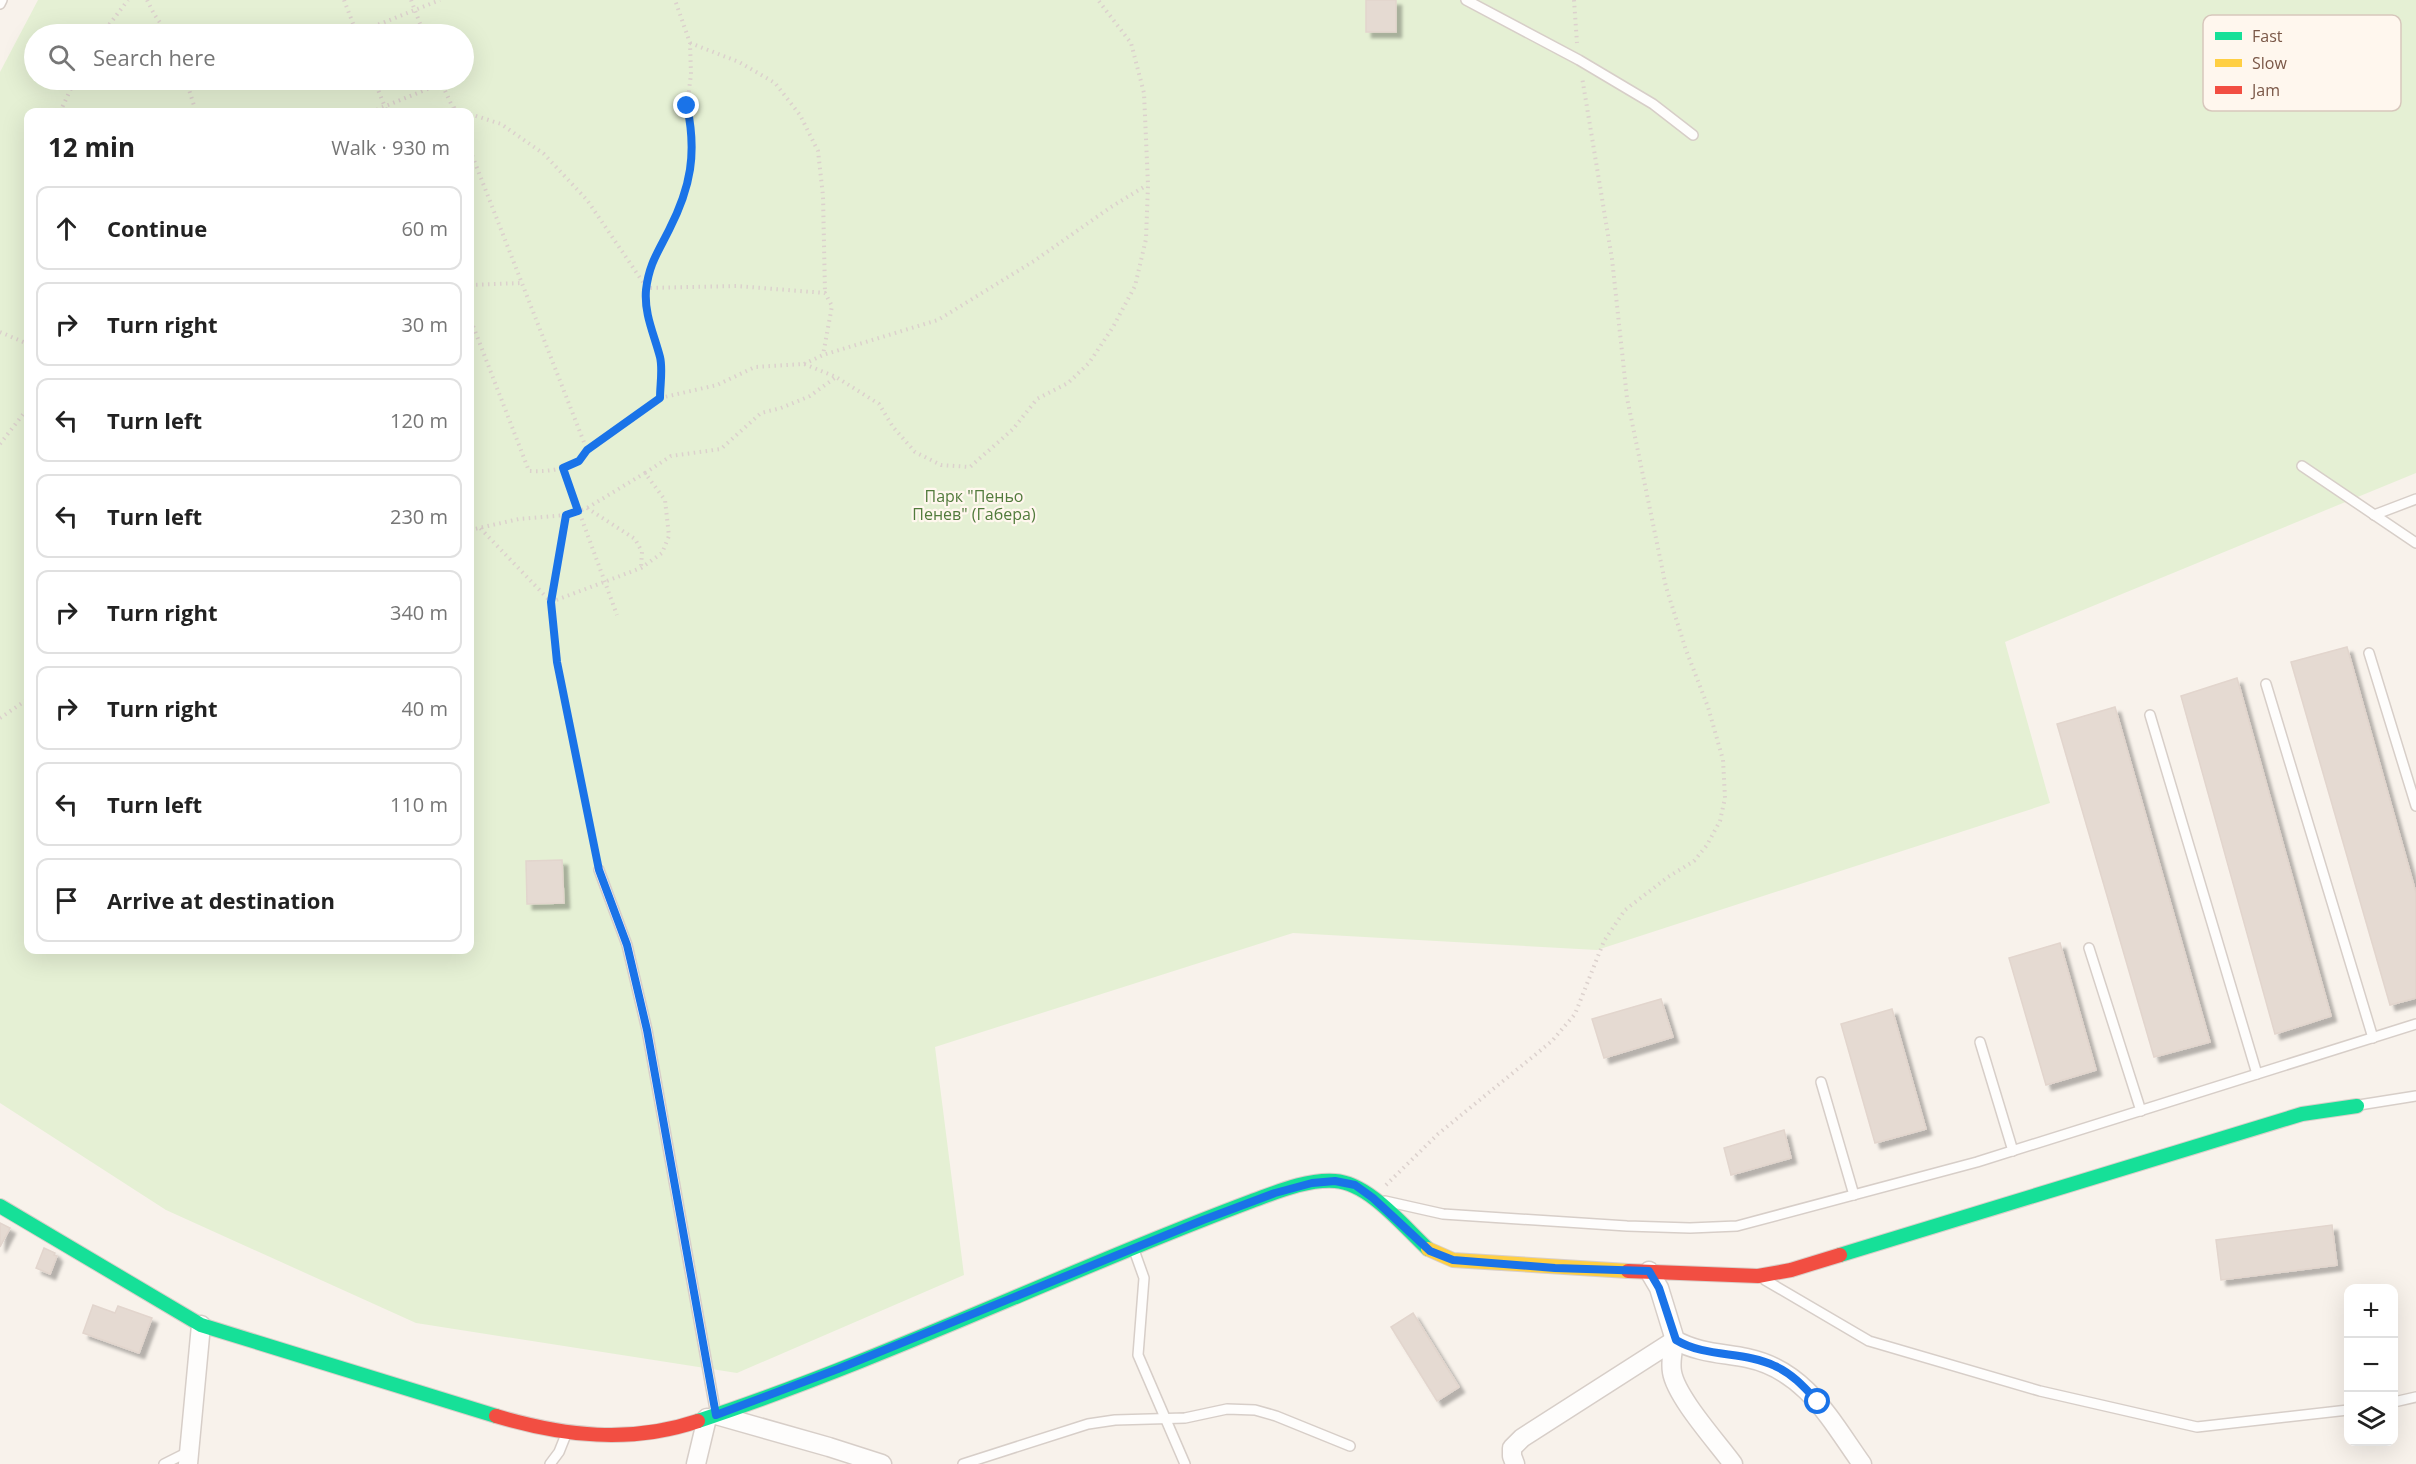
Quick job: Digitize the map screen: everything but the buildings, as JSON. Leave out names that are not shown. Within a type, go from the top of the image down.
[{"type":"street","points":[[0,1206],[201,1325],[500,1417],[567,1432],[639,1435],[671,1430],[712,1417],[838,1369],[1244,1204],[1312,1183],[1335,1181],[1355,1185],[1373,1198],[1430,1251],[1453,1260],[1555,1268],[1758,1276],[1791,1270],[2292,1117],[2357,1106]]},
{"type":"street","points":[[1649,1271],[1659,1288],[1676,1340],[1671,1359],[1672,1374],[1680,1392],[1733,1464]]},
{"type":"street","points":[[188,1458],[201,1325]]},
{"type":"street","points":[[1515,1464],[1512,1448],[1522,1438],[1676,1340]]},
{"type":"street","points":[[1676,1340],[1688,1347],[1775,1365],[1799,1381],[1818,1402],[1862,1464]]},
{"type":"street","points":[[696,1464],[712,1417]]},
{"type":"street","points":[[712,1417],[829,1446],[882,1464]]},
{"type":"lane","points":[[0,4],[2,0]]},
{"type":"lane","points":[[1466,0],[1579,60],[1653,104],[1693,135]]},
{"type":"lane","points":[[2302,466],[2416,543]]},
{"type":"lane","points":[[2373,515],[2416,499]]},
{"type":"lane","points":[[2369,653],[2416,806]]},
{"type":"lane","points":[[2266,684],[2373,1038]]},
{"type":"lane","points":[[2150,715],[2257,1074]]},
{"type":"lane","points":[[599,870],[627,945],[647,1030],[712,1417]]},
{"type":"lane","points":[[2089,948],[2141,1111]]},
{"type":"lane","points":[[1373,1198],[1443,1214],[1690,1228],[1737,1226],[2013,1151],[2416,1024]]},
{"type":"lane","points":[[1980,1042],[2013,1151]]},
{"type":"lane","points":[[1821,1082],[1854,1195]]},
{"type":"lane","points":[[2357,1106],[2416,1096]]},
{"type":"lane","points":[[1134,1250],[1144,1278],[1138,1355],[1185,1464]]},
{"type":"lane","points":[[1758,1276],[1869,1341],[2040,1391],[2197,1427],[2344,1411]]},
{"type":"lane","points":[[2398,1401],[2416,1397]]},
{"type":"lane","points":[[963,1464],[1088,1424],[1115,1420],[1167,1420],[1227,1409],[1255,1410],[1276,1416],[1350,1446]]},
{"type":"lane","points":[[550,1464],[559,1452],[567,1432]]},
{"type":"lane","points":[[164,1464],[188,1458]]},
{"type":"path","points":[[110,24],[128,0]]},
{"type":"path","points":[[147,0],[161,24]]},
{"type":"path","points":[[344,0],[353,24]]},
{"type":"path","points":[[411,0],[420,24]]},
{"type":"path","points":[[380,24],[441,0]]},
{"type":"path","points":[[660,398],[661,360],[645,307],[647,288],[653,258],[669,230],[692,170],[692,132],[687,106],[691,74],[690,44],[675,0]]},
{"type":"path","points":[[804,364],[836,377],[879,404],[893,427],[915,452],[941,465],[970,467],[1013,429],[1037,399],[1068,382],[1089,363],[1113,327],[1135,285],[1146,239],[1148,185],[1144,93],[1131,42],[1098,0]]},
{"type":"path","points":[[1373,1198],[1438,1134],[1552,1041],[1575,1014],[1604,941],[1625,910],[1668,877],[1694,861],[1720,821],[1725,798],[1723,760],[1708,707],[1686,650],[1666,587],[1627,398],[1612,259],[1591,121],[1579,60],[1574,0]]},
{"type":"path","points":[[690,44],[739,62],[775,83],[800,115],[818,151],[824,196],[825,293],[832,306],[823,355]]},
{"type":"path","points":[[61,108],[69,90]]},
{"type":"path","points":[[189,90],[195,108]]},
{"type":"path","points":[[378,90],[384,106]]},
{"type":"path","points":[[380,108],[420,90]]},
{"type":"path","points":[[445,90],[453,108]]},
{"type":"path","points":[[474,115],[501,124],[543,154],[587,200],[647,288]]},
{"type":"path","points":[[474,160],[587,450]]},
{"type":"path","points":[[474,328],[529,471],[563,468],[579,461],[587,450],[660,398],[717,385],[755,368],[804,364],[823,355],[938,320],[1034,261],[1111,207],[1148,185]]},
{"type":"path","points":[[474,285],[522,283]]},
{"type":"path","points":[[647,288],[737,285],[825,293]]},
{"type":"path","points":[[0,332],[24,342]]},
{"type":"path","points":[[474,529],[519,519],[566,515],[587,508],[671,456],[721,449],[761,413],[782,408],[810,396],[836,377]]},
{"type":"path","points":[[0,443],[24,413]]},
{"type":"path","points":[[563,468],[617,615]]},
{"type":"path","points":[[551,602],[641,568],[662,553],[669,536],[665,500],[645,473]]},
{"type":"path","points":[[587,508],[635,539],[642,552],[641,568]]},
{"type":"path","points":[[566,515],[551,602],[566,716],[599,870]]},
{"type":"path","points":[[480,528],[551,602]]},
{"type":"path","points":[[0,717],[24,702]]},
{"type":"green space","name":"Парк \"Пеньо Пенев\" (Габера)","points":[[38,0],[2416,0],[2416,473],[2005,642],[2050,803],[1597,950],[1293,933],[935,1047],[964,1275],[737,1373],[416,1323],[166,1210],[0,1103],[0,72],[24,27],[24,90],[474,90],[474,24],[25,24]]},
{"type":"traffic: fast","points":[[1840,1255],[2302,1114],[2357,1106]]},
{"type":"traffic: fast","points":[[698,1421],[808,1382],[1177,1230],[1303,1184],[1335,1181],[1360,1189],[1385,1208],[1428,1249]]},
{"type":"traffic: fast","points":[[0,1206],[201,1325],[496,1416]]},
{"type":"traffic: slow","points":[[1428,1249],[1453,1260],[1628,1271]]},
{"type":"traffic: jam","points":[[1628,1271],[1758,1276],[1791,1270],[1840,1255]]},
{"type":"traffic: jam","points":[[496,1416],[547,1428],[597,1435],[647,1433],[698,1421]]},
{"type":"route","points":[[687,106],[692,132],[692,170],[669,230],[653,258],[645,307],[661,360],[660,398],[587,450],[579,461],[563,468],[578,511],[566,515],[551,602],[557,662],[566,716],[599,870],[627,945],[647,1030],[716,1415],[838,1369],[1203,1220],[1275,1193],[1312,1183],[1335,1181],[1355,1185],[1373,1198],[1430,1251],[1453,1260],[1555,1268],[1649,1271],[1659,1288],[1676,1340],[1688,1347],[1775,1365],[1799,1381],[1818,1402]]}]
